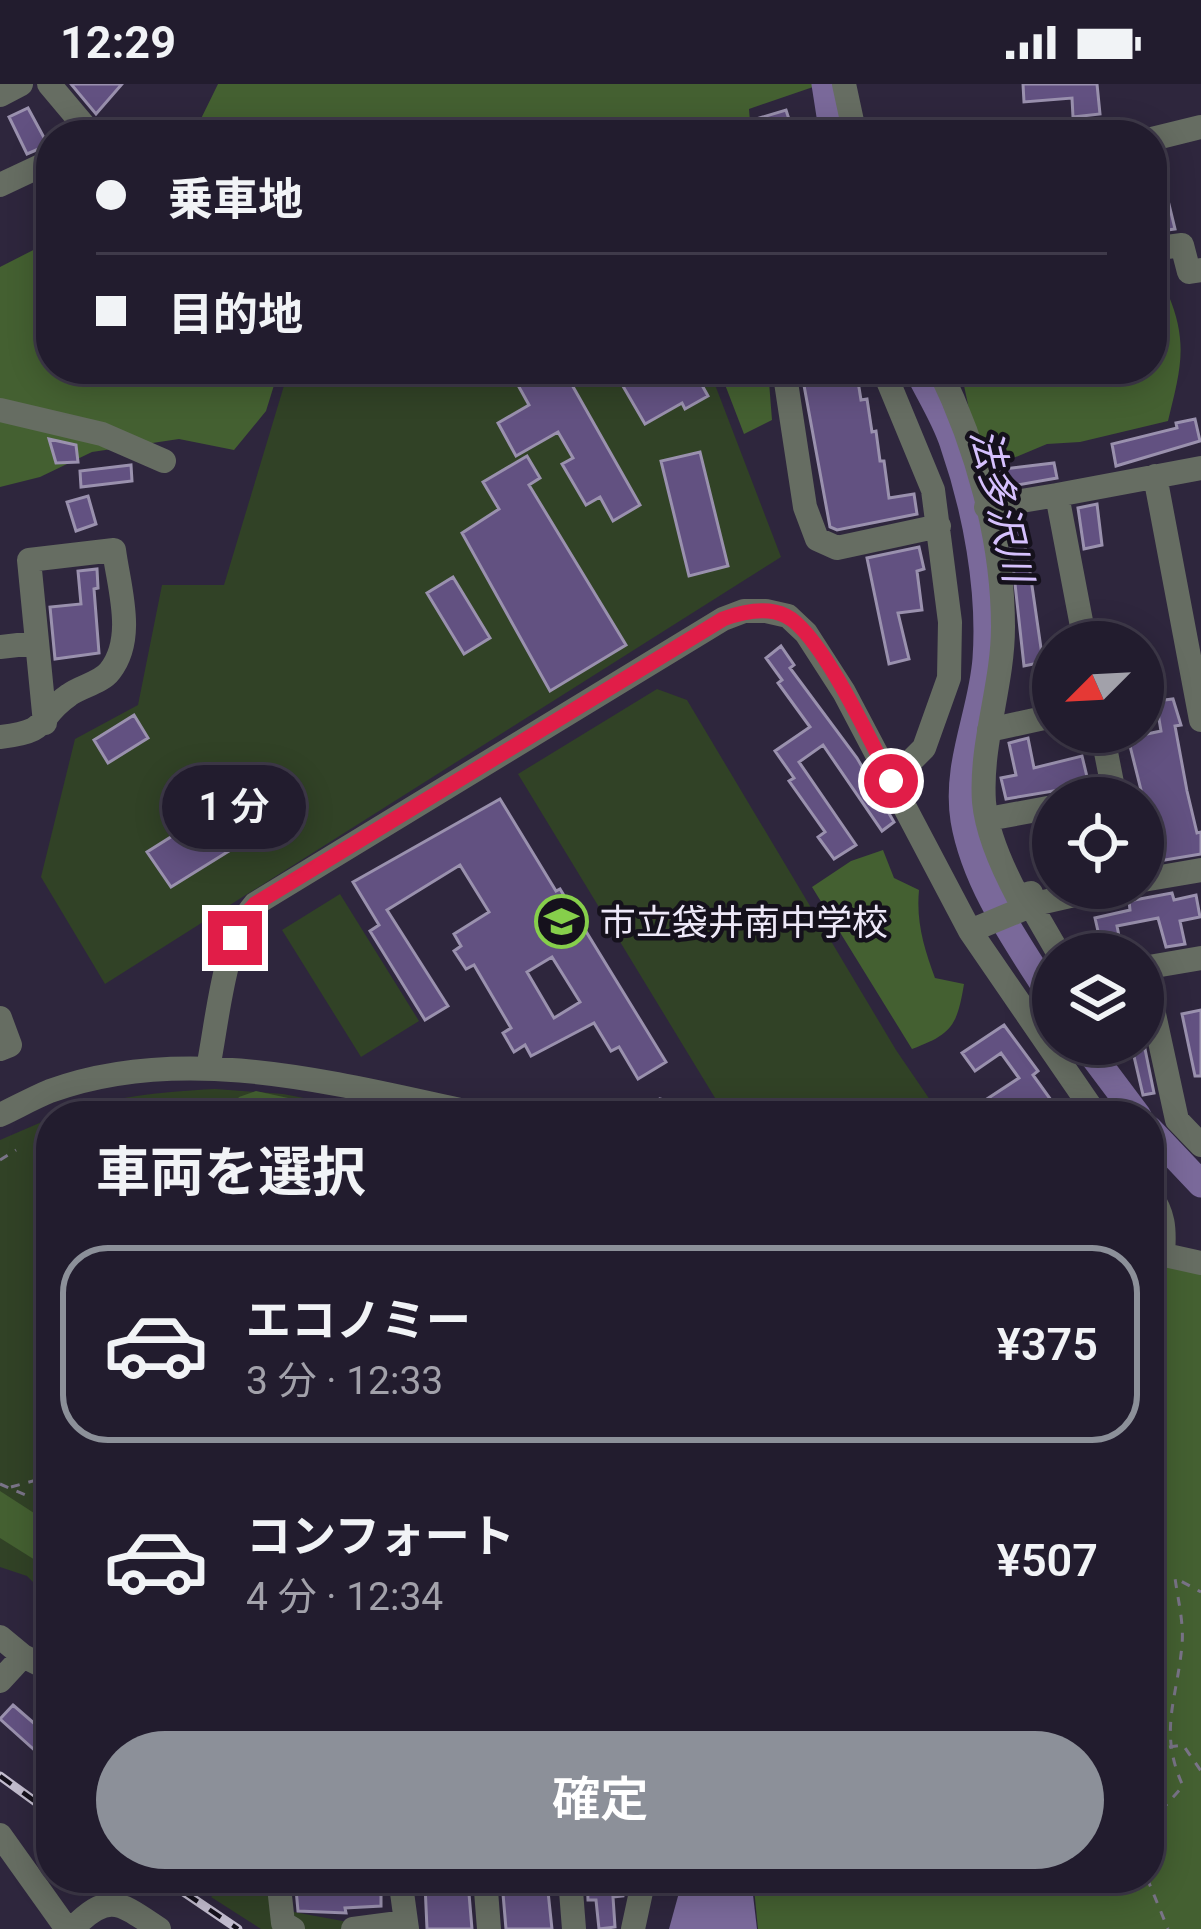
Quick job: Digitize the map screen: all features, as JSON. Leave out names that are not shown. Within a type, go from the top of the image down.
[{"type":"street","points":[[0,95],[21,84]]},
{"type":"street","points":[[50,84],[79,120]]},
{"type":"street","points":[[844,84],[852,120]]},
{"type":"street","points":[[1167,135],[1201,127]]},
{"type":"street","points":[[0,185],[36,168]]},
{"type":"street","points":[[1167,247],[1182,245],[1189,272],[1201,270]]},
{"type":"street","points":[[786,384],[806,507],[817,538],[837,548],[939,526]]},
{"type":"street","points":[[889,384],[933,490],[950,622],[949,678],[924,748],[891,781]]},
{"type":"street","points":[[945,384],[972,447],[1000,579],[1003,628],[984,805],[1005,874],[1018,897],[1032,896]]},
{"type":"street","points":[[0,410],[102,434],[164,461]]},
{"type":"street","points":[[986,507],[1201,468]]},
{"type":"street","points":[[1155,476],[1201,720]]},
{"type":"street","points":[[1057,495],[1081,621]]},
{"type":"street","points":[[0,737],[33,734],[45,723],[65,697],[109,674],[125,638],[114,550],[28,560],[45,723]]},
{"type":"street","points":[[208,1068],[235,938],[255,904],[723,619],[744,611],[766,611],[788,616],[806,633],[844,692],[975,928],[1087,1101]]},
{"type":"street","points":[[0,647],[35,643]]},
{"type":"street","points":[[989,730],[1032,721]]},
{"type":"street","points":[[988,819],[1032,811]]},
{"type":"street","points":[[1164,876],[1201,870]]},
{"type":"street","points":[[975,928],[1032,905]]},
{"type":"street","points":[[1164,964],[1201,958]]},
{"type":"street","points":[[0,1018],[10,1045],[0,1049]]},
{"type":"street","points":[[1164,1062],[1177,1120],[1201,1145]]},
{"type":"street","points":[[0,1115],[50,1091],[92,1080],[208,1068],[354,1101]]},
{"type":"street","points":[[1164,1255],[1201,1262]]},
{"type":"street","points":[[0,1637],[36,1662]]},
{"type":"street","points":[[0,1681],[23,1656]]},
{"type":"street","points":[[0,1835],[36,1883]]},
{"type":"street","points":[[43,1893],[70,1929],[104,1903],[123,1905],[159,1929]]},
{"type":"street","points":[[104,1903],[110,1893]]},
{"type":"street","points":[[280,1893],[283,1922],[293,1929]]},
{"type":"street","points":[[353,1929],[406,1926],[402,1893]]},
{"type":"street","points":[[485,1893],[489,1929]]},
{"type":"street","points":[[571,1893],[574,1929]]},
{"type":"street","points":[[633,1929],[641,1893]]},
{"type":"path","points":[[0,1160],[16,1150]]},
{"type":"path","points":[[9,1488],[36,1481]]},
{"type":"path","points":[[0,1484],[36,1496]]},
{"type":"path","points":[[1164,1807],[1183,1786],[1169,1748],[1174,1678],[1182,1646],[1175,1578],[1201,1592]]},
{"type":"path","points":[[1169,1748],[1184,1745],[1201,1771]]},
{"type":"path","points":[[1153,1893],[1168,1929]]},
{"type":"green space","points":[[218,84],[816,84],[749,109],[750,120],[200,120]]},
{"type":"green space","points":[[36,249],[36,384],[274,384],[266,411],[234,450],[179,439],[92,452],[40,477],[0,487],[0,267]]},
{"type":"green space","points":[[1167,294],[1180,343],[1168,421],[1080,442],[1047,444],[982,471],[964,384],[1167,384]]},
{"type":"green space","points":[[284,384],[715,384],[781,557],[105,984],[41,877],[75,739],[138,705],[162,585],[224,585]]},
{"type":"green space","points":[[725,384],[769,384],[772,420],[744,434]]},
{"type":"green space","points":[[657,689],[687,700],[931,1101],[717,1101],[518,774]]},
{"type":"green space","points":[[883,850],[894,878],[919,890],[922,935],[935,978],[964,984],[950,1027],[912,1049],[812,887],[851,861]]},
{"type":"green space","points":[[340,894],[419,1021],[361,1057],[282,930]]},
{"type":"green space","points":[[215,1089],[320,1101],[109,1101]]},
{"type":"green space","points":[[256,1091],[302,1101],[236,1101]]},
{"type":"green space","points":[[36,1124],[36,1585],[27,1576],[0,1567],[0,1140]]},
{"type":"green space","points":[[1164,1255],[1201,1263],[1201,1929],[758,1929],[754,1893],[1164,1893]]},
{"type":"green space","points":[[0,1491],[36,1513],[36,1561],[0,1538]]},
{"type":"green space","points":[[216,1893],[270,1893],[272,1908],[386,1929],[261,1929],[211,1897]]},
{"type":"shaded area","points":[[679,1893],[753,1893],[757,1929],[669,1929]]},
{"type":"building","points":[[71,84],[122,84],[96,114]]},
{"type":"building","points":[[1023,84],[1097,84],[1100,114],[1073,117],[1072,98],[1024,102]]},
{"type":"building","points":[[28,108],[36,123],[36,150],[27,154],[9,117]]},
{"type":"building","points":[[786,110],[789,120],[756,120]]},
{"type":"building","points":[[1167,196],[1175,229],[1167,230]]},
{"type":"building","points":[[517,384],[571,384],[640,505],[613,521],[600,497],[586,505],[562,464],[573,458],[558,432],[516,456],[498,423],[529,405]]},
{"type":"building","points":[[622,384],[701,384],[708,396],[685,409],[682,403],[645,424]]},
{"type":"building","points":[[804,384],[858,384],[861,400],[867,399],[872,432],[876,431],[889,498],[914,494],[917,514],[837,530],[830,527]]},
{"type":"building","points":[[1195,419],[1200,441],[1116,466],[1112,444]]},
{"type":"building","points":[[49,439],[76,445],[78,462],[56,463]]},
{"type":"building","points":[[700,452],[728,566],[689,576],[661,461]]},
{"type":"building","points":[[527,456],[540,478],[529,485],[626,645],[550,691],[462,533],[499,509],[483,482]]},
{"type":"building","points":[[1054,463],[1057,478],[1000,488],[996,470]]},
{"type":"building","points":[[131,465],[132,481],[81,487],[80,471]]},
{"type":"building","points":[[88,496],[96,524],[76,531],[67,502]]},
{"type":"building","points":[[1097,504],[1102,545],[1084,549],[1078,508]]},
{"type":"building","points":[[1017,518],[1037,621],[1032,621],[1032,664],[1024,666],[1008,520]]},
{"type":"building","points":[[919,547],[924,569],[917,571],[922,610],[898,613],[909,659],[889,664],[867,558]]},
{"type":"building","points":[[97,569],[99,653],[55,659],[50,607],[81,604],[78,571]]},
{"type":"building","points":[[453,577],[490,638],[464,654],[427,593]]},
{"type":"building","points":[[781,646],[794,665],[790,668],[857,758],[894,822],[882,831],[823,745],[799,762],[856,845],[834,859],[818,837],[825,832],[789,781],[794,778],[775,751],[810,727],[766,658]]},
{"type":"building","points":[[1173,699],[1181,725],[1175,726],[1197,833],[1201,832],[1201,854],[1164,860],[1164,777],[1138,777],[1132,753],[1164,753],[1164,700]]},
{"type":"building","points":[[134,715],[148,738],[108,763],[94,740]]},
{"type":"building","points":[[1028,738],[1034,768],[1082,756],[1087,777],[1032,777],[1032,795],[1006,799],[1001,778],[1016,775],[1009,743]]},
{"type":"building","points":[[500,799],[666,1062],[638,1079],[619,1047],[611,1051],[594,1023],[531,1056],[525,1045],[514,1052],[503,1033],[511,1028],[474,965],[466,969],[454,951],[461,946],[454,934],[489,912],[460,865],[387,910],[448,1006],[425,1020],[370,931],[379,925],[353,882]],"holes":[[[552,957],[580,1002],[554,1018],[527,972]]]},
{"type":"building","points":[[220,806],[245,841],[171,887],[147,852]]},
{"type":"building","points":[[1172,893],[1174,900],[1196,895],[1200,917],[1180,921],[1185,944],[1166,947],[1158,918],[1117,926],[1118,933],[1098,933],[1095,918],[1130,909],[1164,909],[1164,894]]},
{"type":"building","points":[[1201,1010],[1201,1076],[1195,1076],[1182,1014]]},
{"type":"building","points":[[1004,1025],[1038,1071],[1033,1075],[1052,1101],[988,1101],[1019,1078],[1001,1053],[975,1071],[962,1053]]},
{"type":"building","points":[[1136,1065],[1148,1065],[1154,1093],[1143,1095]]},
{"type":"building","points":[[13,1705],[36,1725],[36,1751],[0,1719]]},
{"type":"building","points":[[296,1893],[381,1893],[381,1906],[345,1908],[346,1913],[298,1911]]},
{"type":"building","points":[[425,1893],[469,1893],[472,1929],[427,1929]]},
{"type":"building","points":[[503,1893],[548,1893],[552,1929],[506,1929]]},
{"type":"building","points":[[588,1893],[623,1893],[613,1897],[615,1927],[599,1929],[596,1900],[588,1900]]},
{"type":"waterway","name":"法多沢川","points":[[825,84],[831,120]]},
{"type":"waterway","name":"法多沢川","points":[[925,384],[961,468],[984,577],[986,659],[963,779],[964,820],[988,891],[1032,966]]},
{"type":"waterway","name":"法多沢川","points":[[1100,1065],[1127,1101]]},
{"type":"waterway","name":"法多沢川","points":[[1164,1145],[1201,1184]]},
{"type":"railway","points":[[0,1776],[36,1802]]},
{"type":"railway","points":[[185,1893],[238,1929]]},
{"type":"place","name":"市立袋井南中学校","points":[[561,922]]},
{"type":"route","points":[[235,938],[255,904],[723,619],[744,611],[788,616],[806,633],[891,781]]}]
